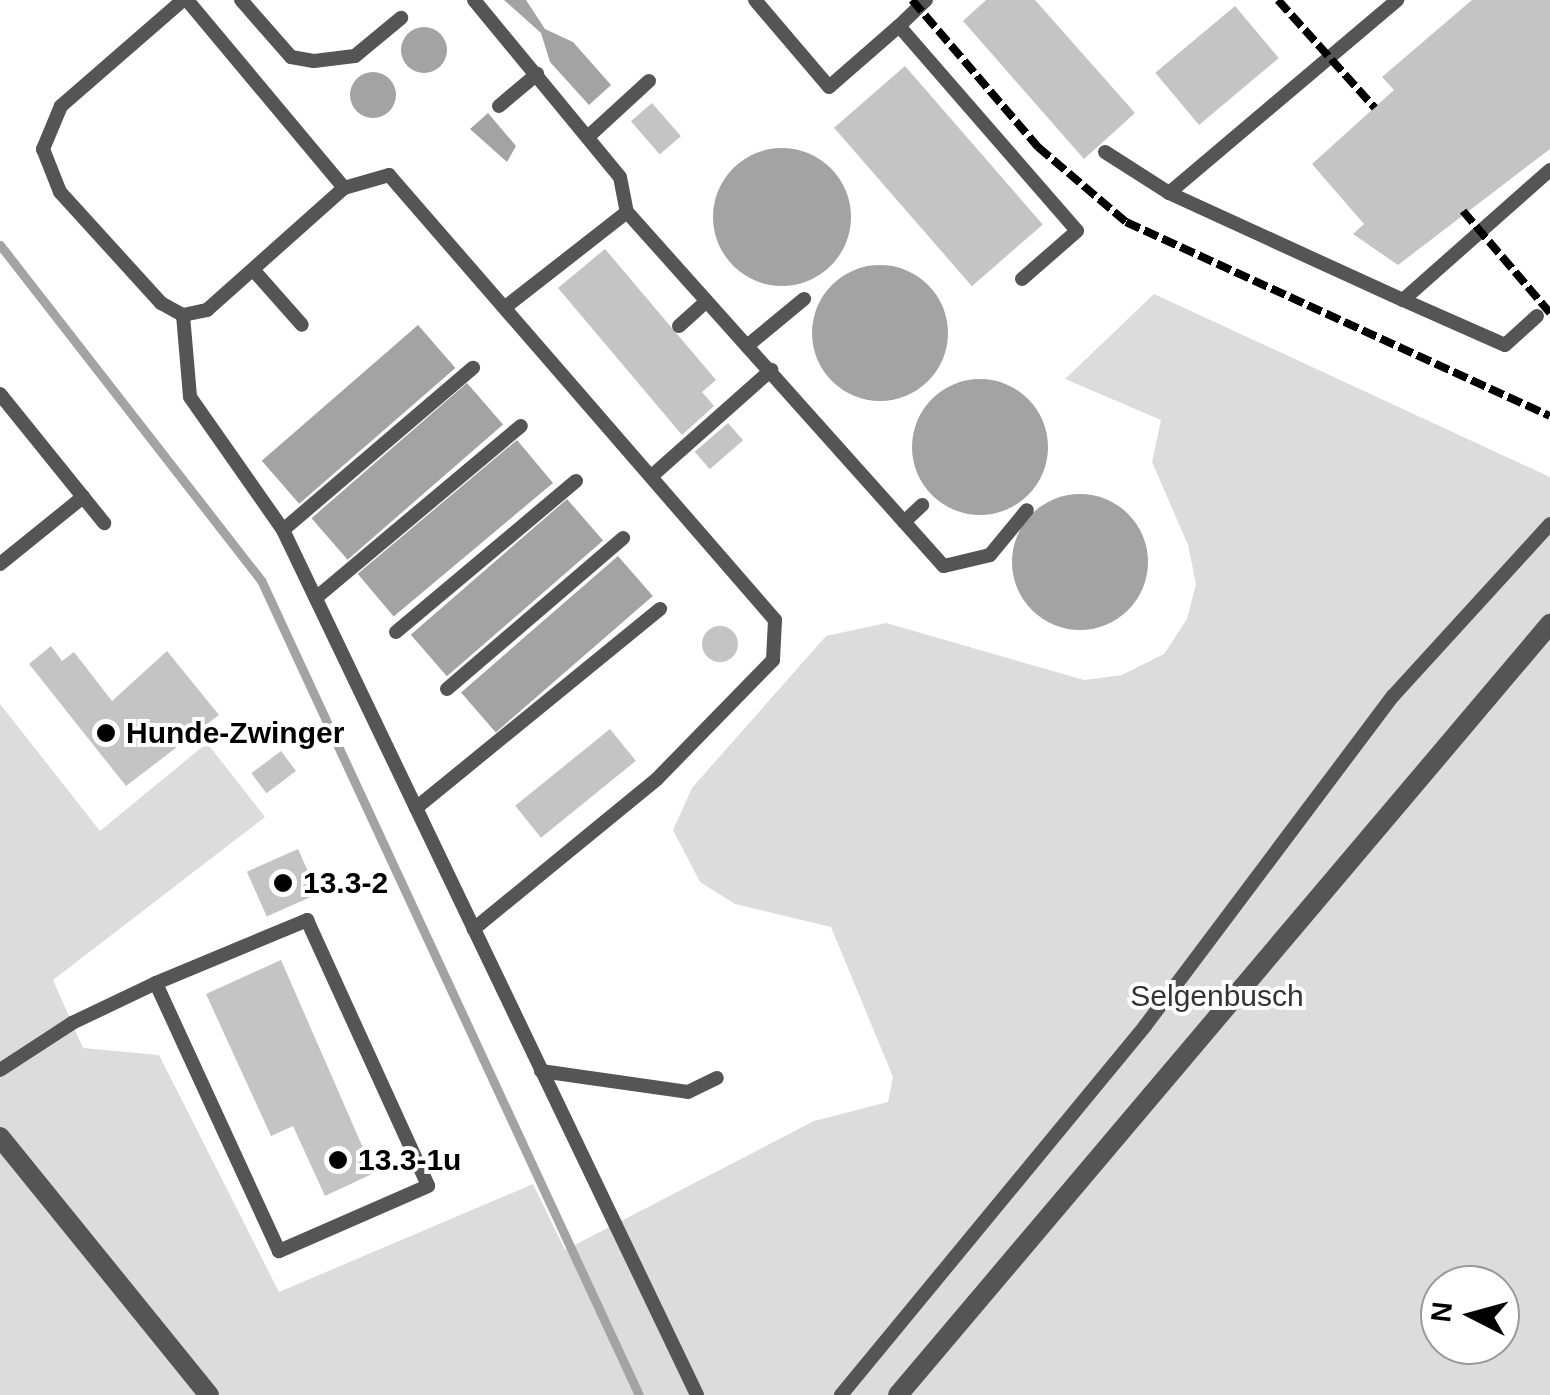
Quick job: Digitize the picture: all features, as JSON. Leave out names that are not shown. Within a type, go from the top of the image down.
[{"type":"street","points":[[898,1395],[1550,624]]},
{"type":"street","points":[[0,1137],[209,1395]]},
{"type":"lane","points":[[344,188],[185,0],[61,106],[43,149],[60,192],[161,304],[183,315],[208,310],[256,273],[344,188],[389,176],[508,305],[775,620],[772,660],[657,780],[474,929]]},
{"type":"lane","points":[[241,0],[290,57],[314,62],[354,56],[401,18]]},
{"type":"lane","points":[[474,0],[590,135],[620,177],[627,212],[944,566],[968,566],[990,555],[1026,510]]},
{"type":"lane","points":[[755,0],[829,86],[926,0]]},
{"type":"lane","points":[[1169,193],[1396,0]]},
{"type":"lane","points":[[899,26],[1077,231],[1022,280]]},
{"type":"lane","points":[[499,106],[537,74]]},
{"type":"lane","points":[[590,135],[649,81]]},
{"type":"lane","points":[[1104,152],[1169,193],[1504,345],[1537,316]]},
{"type":"lane","points":[[1403,300],[1550,170]]},
{"type":"lane","points":[[508,305],[627,212]]},
{"type":"lane","points":[[256,273],[302,325]]},
{"type":"lane","points":[[748,346],[804,300]]},
{"type":"lane","points":[[679,326],[706,302]]},
{"type":"lane","points":[[183,315],[190,397],[283,530],[697,1395]]},
{"type":"lane","points":[[283,530],[473,368]]},
{"type":"lane","points":[[654,474],[771,370]]},
{"type":"lane","points":[[0,394],[104,522]]},
{"type":"lane","points":[[317,597],[521,426]]},
{"type":"lane","points":[[396,632],[576,481]]},
{"type":"lane","points":[[0,564],[83,496]]},
{"type":"lane","points":[[904,522],[922,505]]},
{"type":"lane","points":[[841,1395],[1145,1026],[1393,696],[1550,524]]},
{"type":"lane","points":[[447,689],[623,538]]},
{"type":"lane","points":[[416,808],[660,609]]},
{"type":"lane","points":[[0,1070],[156,983],[306,920],[428,1186],[279,1251],[156,983]]},
{"type":"lane","points":[[540,1072],[688,1092],[717,1078]]},
{"type":"green space","name":"Selgenbusch","points":[[1154,294],[1550,477],[1550,1395],[0,1395],[0,704],[100,831],[207,743],[265,817],[53,980],[83,1048],[159,1055],[279,1292],[533,1184],[565,1250],[814,1121],[888,1102],[893,1077],[831,927],[735,904],[700,882],[673,830],[692,788],[826,636],[886,623],[1084,680],[1122,675],[1164,654],[1187,619],[1196,584],[1188,545],[1152,462],[1161,420],[1065,379]]},
{"type":"shaded area","points":[[504,0],[526,0],[545,29],[573,42],[611,85],[589,105],[550,62],[541,33]]},
{"type":"shaded area","points":[[424,27],[441,33],[447,50],[441,67],[424,73],[407,67],[401,50],[407,33]]},
{"type":"shaded area","points":[[373,72],[389,79],[396,95],[389,111],[373,118],[357,111],[350,95],[357,79]]},
{"type":"shaded area","points":[[488,113],[516,146],[507,162],[470,129]]},
{"type":"shaded area","points":[[782,148],[808,153],[831,168],[846,191],[851,217],[846,243],[831,266],[808,281],[782,286],[756,281],[733,266],[718,243],[713,217],[718,191],[733,168],[756,153]]},
{"type":"shaded area","points":[[880,265],[906,270],[928,285],[943,307],[948,333],[943,359],[928,381],[906,396],[880,401],[854,396],[832,381],[817,359],[812,333],[817,307],[832,285],[854,270]]},
{"type":"shaded area","points":[[418,325],[455,368],[299,504],[262,461]]},
{"type":"shaded area","points":[[980,379],[1006,384],[1028,399],[1043,421],[1048,447],[1043,473],[1028,495],[1006,510],[980,515],[954,510],[932,495],[917,473],[912,447],[917,421],[932,399],[954,384]]},
{"type":"shaded area","points":[[467,383],[503,425],[348,560],[312,518]]},
{"type":"shaded area","points":[[517,440],[553,483],[394,617],[358,574]]},
{"type":"shaded area","points":[[1080,494],[1106,499],[1128,514],[1143,536],[1148,562],[1143,588],[1128,610],[1106,625],[1080,630],[1054,625],[1032,610],[1017,588],[1012,562],[1017,536],[1032,514],[1054,499]]},
{"type":"shaded area","points":[[567,499],[603,541],[447,676],[411,635]]},
{"type":"shaded area","points":[[618,556],[653,596],[496,732],[461,692]]},
{"type":"building","points":[[986,0],[1035,0],[1135,113],[1084,159],[963,21]]},
{"type":"building","points":[[1472,0],[1550,0],[1550,149],[1398,265],[1353,234],[1364,224],[1312,164],[1394,90],[1382,77]]},
{"type":"building","points":[[1235,6],[1279,58],[1199,125],[1155,73]]},
{"type":"building","points":[[905,66],[1043,224],[972,286],[834,128]]},
{"type":"building","points":[[652,103],[681,136],[660,155],[631,121]]},
{"type":"building","points":[[605,249],[716,380],[702,392],[714,406],[682,435],[558,288]]},
{"type":"building","points":[[728,423],[743,440],[710,469],[695,452]]},
{"type":"building","points":[[720,626],[733,631],[738,644],[733,657],[720,662],[707,657],[702,644],[707,631]]},
{"type":"building","points":[[51,646],[62,661],[74,652],[112,701],[167,651],[219,715],[126,786],[29,664]]},
{"type":"building","points":[[610,729],[636,761],[541,838],[515,806]]},
{"type":"building","points":[[281,751],[296,771],[266,793],[251,773]]},
{"type":"building","name":"13.3-2","points":[[298,849],[318,894],[267,917],[247,872]]},
{"type":"building","points":[[281,960],[374,1173],[325,1196],[293,1126],[271,1136],[206,994]]},
{"type":"waterway","points":[[0,245],[261,580],[639,1395]]},
{"type":"railway","points":[[912,0],[1038,147],[1126,222],[1550,416]]},
{"type":"railway","points":[[1278,0],[1375,108]]},
{"type":"railway","points":[[1463,211],[1550,313]]},
{"type":"place","name":"Hunde-Zwinger","points":[[106,733]]},
{"type":"place","name":"13.3-2","points":[[283,883]]},
{"type":"place","name":"13.3-1u","points":[[338,1160]]}]
